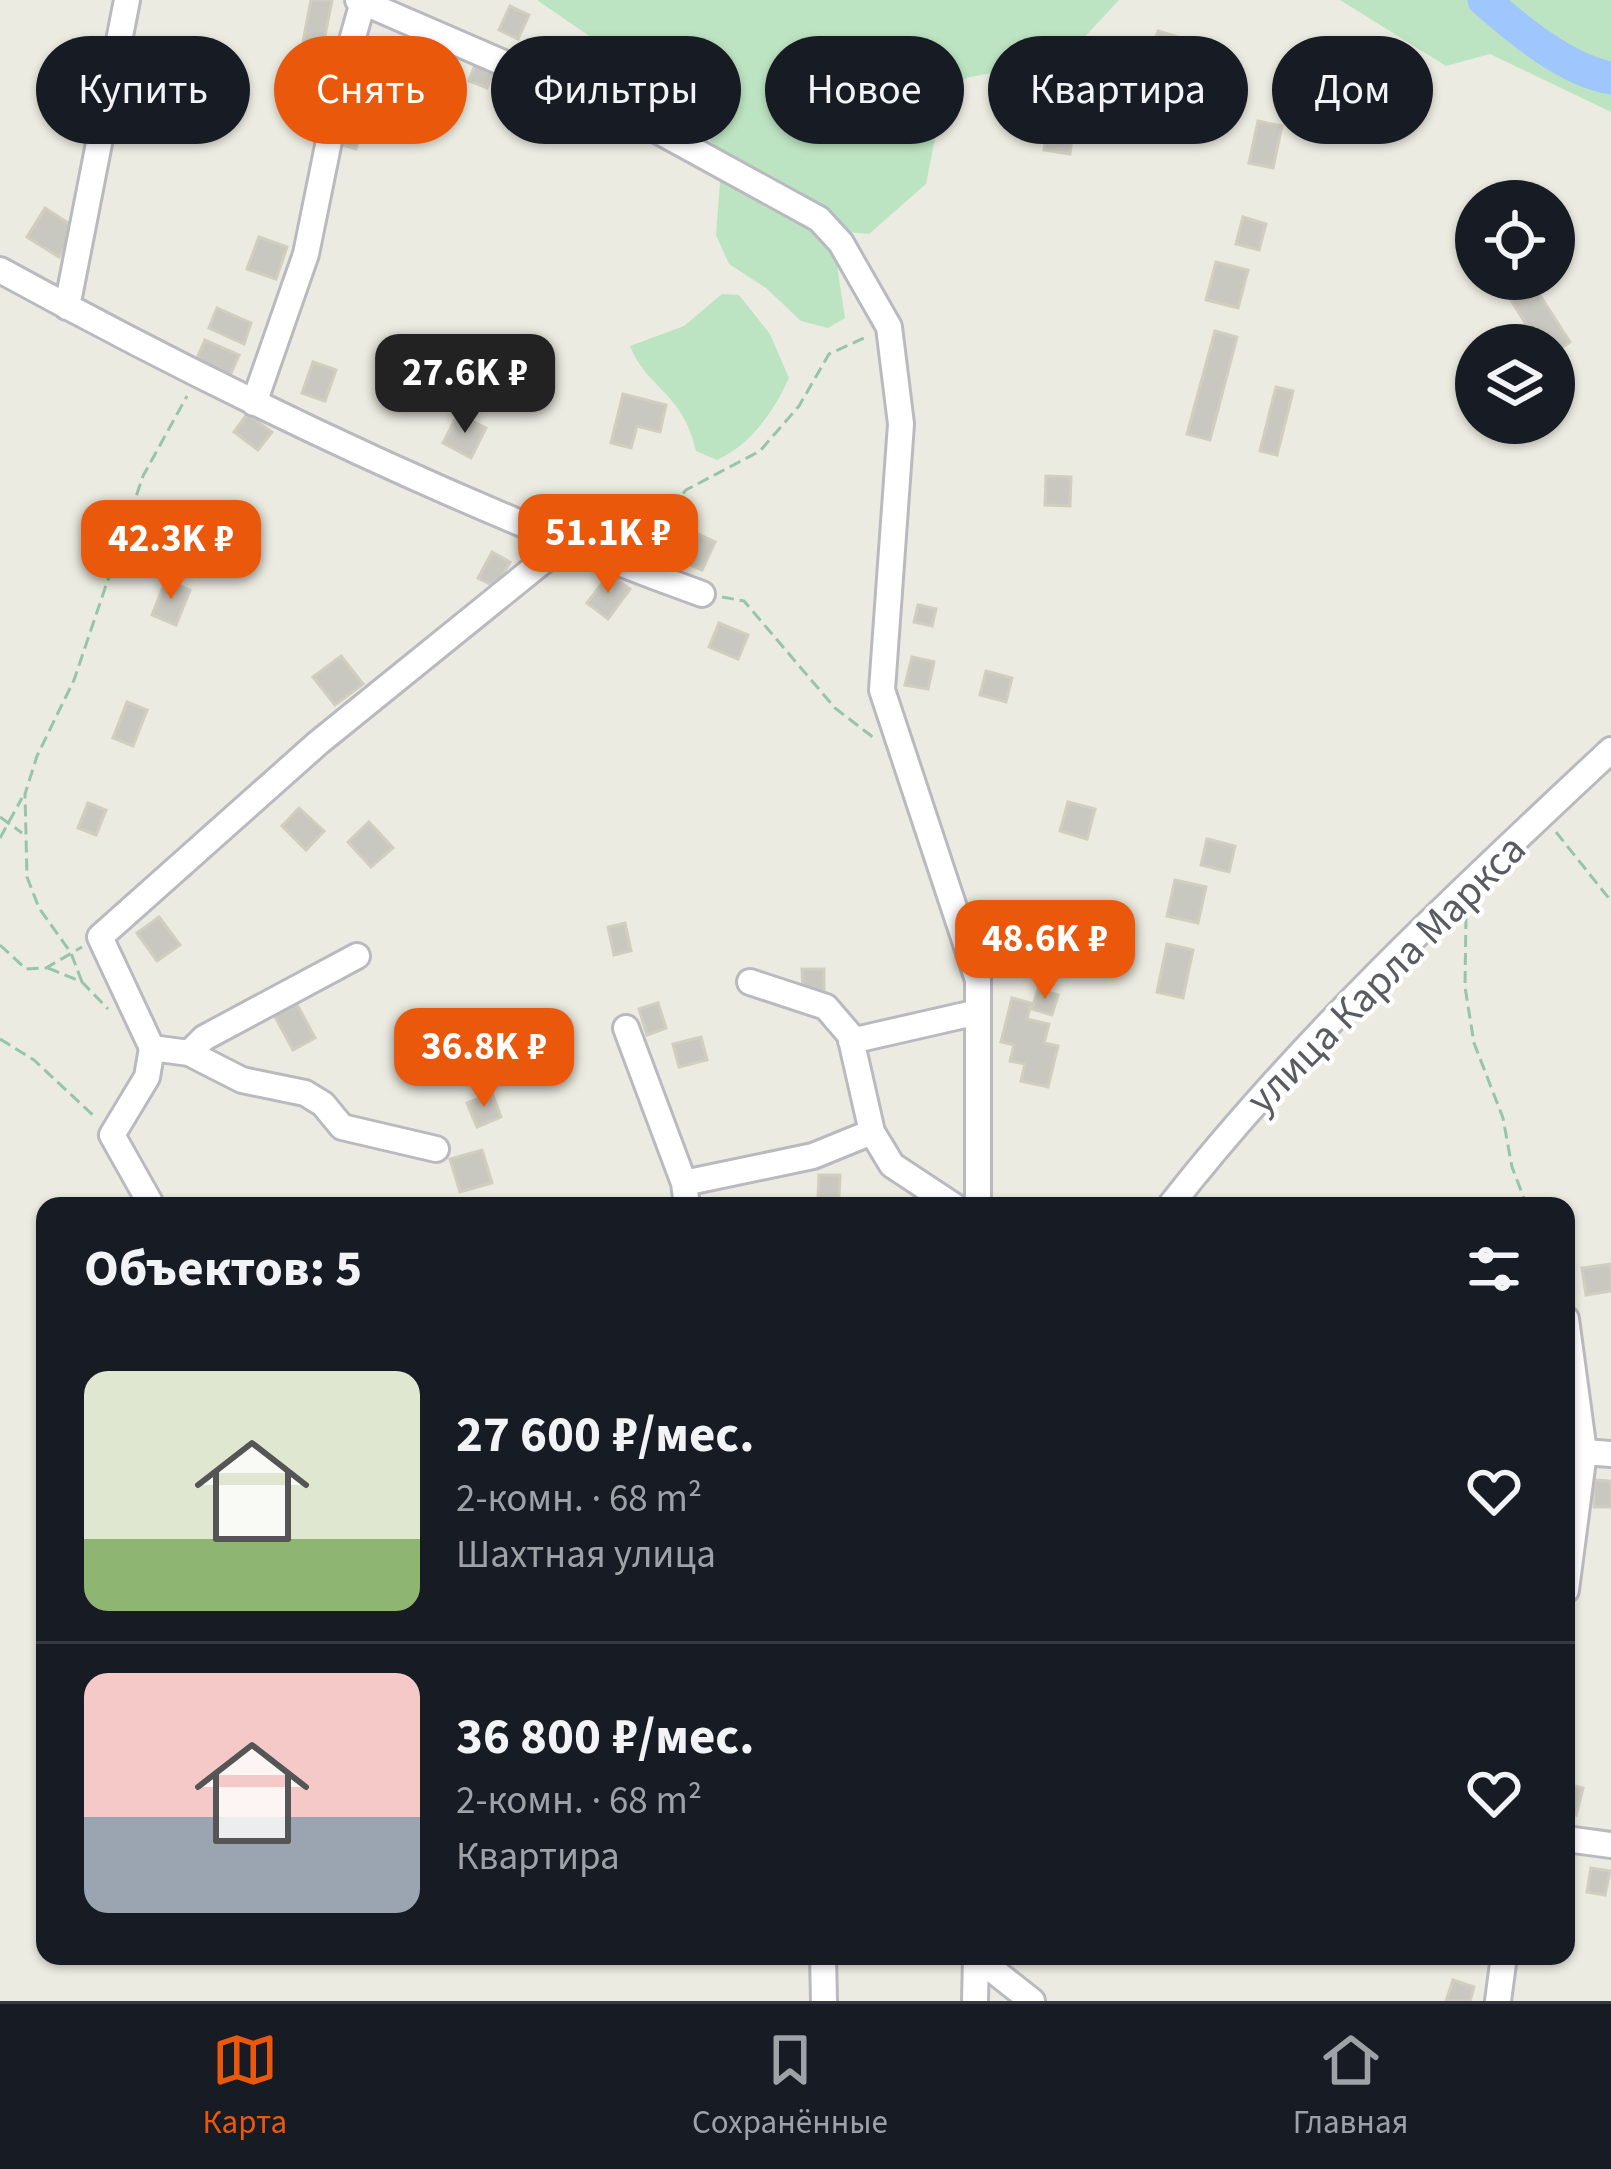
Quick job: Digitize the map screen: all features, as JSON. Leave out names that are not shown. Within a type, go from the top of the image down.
[{"type":"street","points":[[67,307],[127,0]]},
{"type":"street","points":[[254,403],[306,254],[360,1],[653,128],[819,219],[841,243],[889,326],[901,424],[882,690],[978,980],[978,1197]]},
{"type":"street","points":[[0,270],[197,377],[564,544],[702,594]]},
{"type":"street","points":[[147,1197],[112,1135],[146,1077],[146,1037],[100,937],[318,743],[564,544]]},
{"type":"street","name":"улица Карла Маркса","points":[[1177,1197],[1314,1040],[1611,750]]},
{"type":"street","points":[[189,1053],[204,1038],[357,956]]},
{"type":"street","points":[[750,982],[826,1007],[851,1041],[872,1132],[892,1165],[940,1197]]},
{"type":"street","points":[[851,1041],[978,1012]]},
{"type":"street","points":[[626,1028],[685,1195],[813,1156],[872,1132]]},
{"type":"street","points":[[146,1037],[242,1080],[305,1093],[323,1104],[342,1127],[436,1149]]},
{"type":"street","points":[[1575,1386],[1584,1452],[1575,1521]]},
{"type":"street","points":[[1584,1452],[1611,1454]]},
{"type":"street","points":[[1575,1840],[1611,1845]]},
{"type":"street","points":[[824,1965],[824,2001]]},
{"type":"street","points":[[975,2001],[976,1965]]},
{"type":"street","points":[[986,1965],[1032,2001]]},
{"type":"street","points":[[1498,2001],[1503,1965]]},
{"type":"path","points":[[621,565],[686,490],[760,452],[799,406],[829,354],[889,326]]},
{"type":"path","points":[[0,838],[25,794],[37,756],[74,680],[143,476],[197,377]]},
{"type":"path","points":[[702,594],[744,601],[835,708],[904,761]]},
{"type":"path","points":[[25,794],[27,877],[39,908],[71,953],[82,982],[111,1012],[146,1037]]},
{"type":"path","points":[[1542,814],[1611,901]]},
{"type":"path","points":[[0,817],[23,834]]},
{"type":"path","points":[[1466,891],[1465,987],[1474,1042],[1503,1118],[1512,1167],[1524,1197]]},
{"type":"path","points":[[46,968],[100,937]]},
{"type":"path","points":[[0,945],[26,969],[46,968],[82,982]]},
{"type":"path","points":[[0,1039],[34,1060],[112,1135]]},
{"type":"green space","points":[[537,0],[1119,0],[1086,36],[988,36],[988,74],[964,80],[964,36],[765,36],[765,144],[934,144],[926,184],[869,234],[848,232],[835,252],[845,318],[828,328],[801,321],[766,288],[729,264],[716,235],[722,155],[713,144],[741,144],[741,36],[589,36]]},
{"type":"green space","points":[[1340,0],[1611,0],[1611,112],[1490,54],[1446,66],[1433,58],[1433,36],[1398,36]]},
{"type":"green space","points":[[722,294],[739,295],[770,334],[789,378],[760,426],[717,460],[696,451],[683,416],[630,346],[684,326]]},
{"type":"building","points":[[311,0],[332,0],[325,36],[304,36]]},
{"type":"building","points":[[510,6],[529,15],[519,36],[499,30]]},
{"type":"building","points":[[478,57],[491,61],[487,88],[469,81]]},
{"type":"building","points":[[1258,121],[1272,124],[1272,144],[1278,144],[1273,168],[1249,163]]},
{"type":"building","points":[[1045,144],[1071,144],[1070,154],[1044,150]]},
{"type":"building","points":[[45,208],[77,229],[59,257],[27,237]]},
{"type":"building","points":[[1243,217],[1266,224],[1259,250],[1236,244]]},
{"type":"building","points":[[259,237],[287,247],[276,279],[247,269]]},
{"type":"building","points":[[1216,262],[1248,270],[1238,308],[1206,300]]},
{"type":"building","points":[[1511,300],[1543,300],[1558,324],[1526,324]]},
{"type":"building","points":[[217,308],[251,323],[244,344],[209,328]]},
{"type":"building","points":[[1215,331],[1237,337],[1210,440],[1187,434]]},
{"type":"building","points":[[205,340],[239,355],[228,380],[194,365]]},
{"type":"building","points":[[313,362],[336,370],[325,401],[302,393]]},
{"type":"building","points":[[1276,387],[1293,391],[1277,455],[1260,451]]},
{"type":"building","points":[[623,394],[666,405],[660,432],[637,426],[631,448],[611,443]]},
{"type":"building","points":[[247,414],[272,432],[258,450],[234,432]]},
{"type":"building","points":[[458,414],[486,428],[471,458],[443,443]]},
{"type":"building","points":[[1046,476],[1071,477],[1070,506],[1045,505]]},
{"type":"building","points":[[692,531],[715,542],[702,570],[679,560]]},
{"type":"building","points":[[492,552],[510,562],[496,587],[478,578]]},
{"type":"building","points":[[609,574],[630,589],[608,619],[587,603]]},
{"type":"building","points":[[166,580],[190,590],[176,625],[152,615]]},
{"type":"building","points":[[918,605],[936,609],[932,626],[914,622]]},
{"type":"building","points":[[719,623],[748,635],[738,659],[709,647]]},
{"type":"building","points":[[341,656],[363,684],[335,705],[313,677]]},
{"type":"building","points":[[912,657],[934,662],[928,689],[905,685]]},
{"type":"building","points":[[986,671],[1012,678],[1006,702],[980,695]]},
{"type":"building","points":[[127,702],[147,710],[133,746],[113,738]]},
{"type":"building","points":[[1068,802],[1095,809],[1087,839],[1060,831]]},
{"type":"building","points":[[88,803],[106,810],[96,835],[78,828]]},
{"type":"building","points":[[299,808],[324,831],[306,850],[282,826]]},
{"type":"building","points":[[369,822],[393,848],[371,867],[348,842]]},
{"type":"building","points":[[1207,839],[1235,846],[1229,872],[1201,865]]},
{"type":"building","points":[[1175,880],[1206,887],[1198,923],[1167,916]]},
{"type":"building","points":[[159,917],[180,945],[157,961],[137,933]]},
{"type":"building","points":[[625,923],[631,951],[614,955],[608,927]]},
{"type":"building","points":[[1167,944],[1193,950],[1183,998],[1157,992]]},
{"type":"building","points":[[802,969],[824,969],[824,994],[803,995]]},
{"type":"building","points":[[1038,989],[1058,995],[1052,1015],[1032,1009]]},
{"type":"building","points":[[1012,998],[1031,1003],[1027,1019],[1049,1024],[1044,1043],[1058,1046],[1048,1087],[1021,1081],[1025,1064],[1010,1061],[1014,1045],[1001,1042]]},
{"type":"building","points":[[294,999],[315,1038],[293,1050],[272,1011]]},
{"type":"building","points":[[658,1003],[666,1028],[647,1035],[639,1009]]},
{"type":"building","points":[[701,1037],[707,1060],[679,1067],[673,1044]]},
{"type":"building","points":[[492,1093],[501,1117],[477,1127],[467,1103]]},
{"type":"building","points":[[482,1150],[492,1183],[460,1192],[450,1159]]},
{"type":"building","points":[[819,1175],[840,1175],[839,1197],[818,1197]]},
{"type":"building","points":[[1611,1264],[1611,1291],[1586,1295],[1582,1268]]},
{"type":"building","points":[[1594,1480],[1611,1481],[1611,1507],[1594,1507]]},
{"type":"building","points":[[1575,1786],[1583,1788],[1575,1815]]},
{"type":"building","points":[[1591,1868],[1610,1871],[1605,1895],[1587,1892]]},
{"type":"building","points":[[1453,1980],[1474,1987],[1470,2001],[1446,2001]]},
{"type":"waterway","points":[[1484,0],[1560,58],[1611,78]]}]
